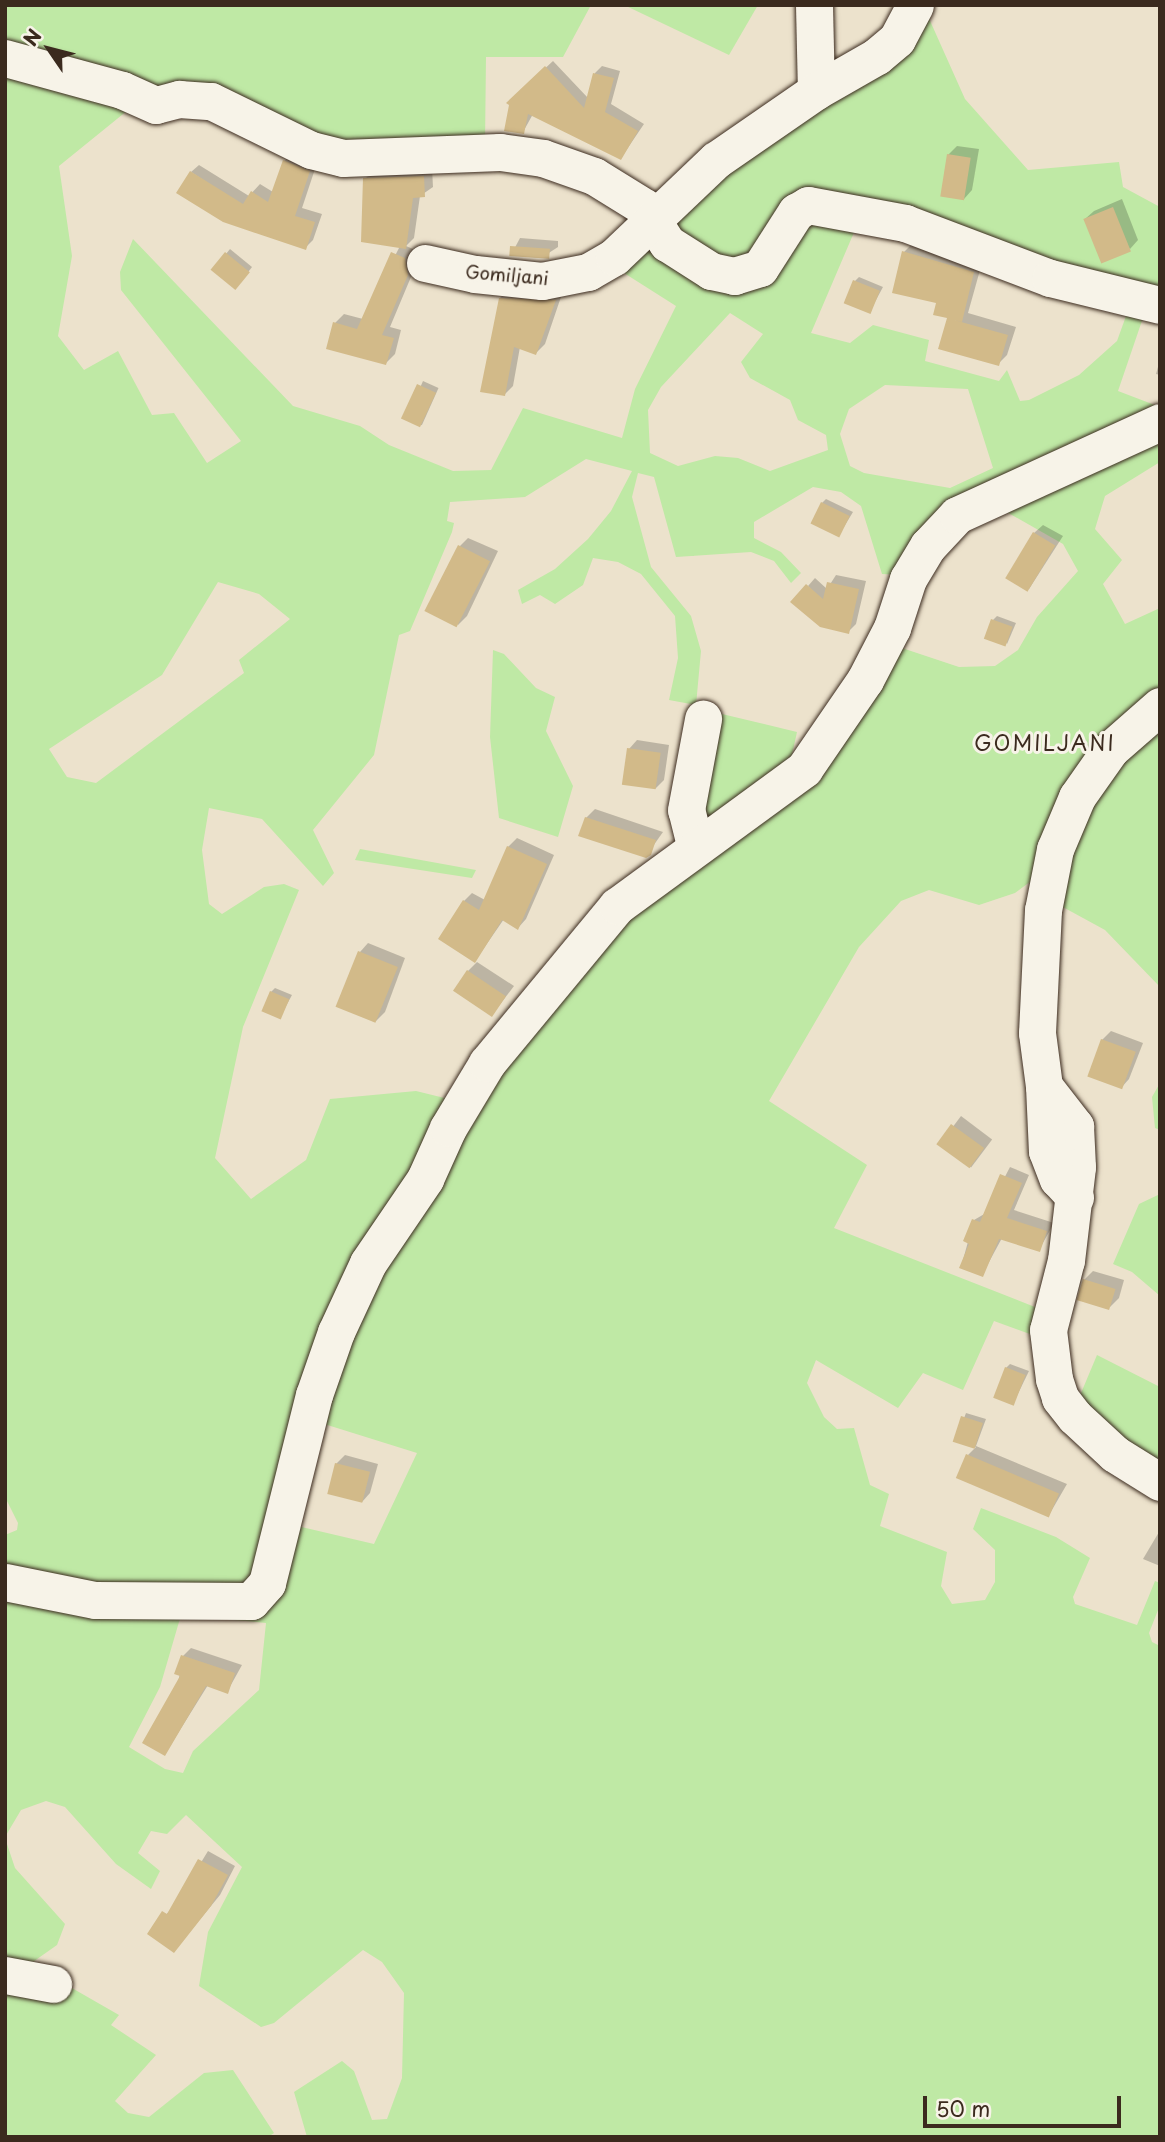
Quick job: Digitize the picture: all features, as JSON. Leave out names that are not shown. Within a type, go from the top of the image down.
[{"type":"street","points":[[814,5],[816,91]]},
{"type":"street","name":"Gomiljani","points":[[425,263],[475,274],[565,278],[614,257],[651,218],[716,160],[816,91],[877,56],[897,39],[915,5]]},
{"type":"street","points":[[5,58],[122,90],[156,104],[179,99],[211,101],[311,150],[343,158],[476,152],[543,158],[594,176],[644,207],[667,243],[711,271],[734,276],[760,268],[796,212],[808,205],[905,223],[1050,278],[1160,305]]},
{"type":"street","points":[[5,1582],[95,1600],[251,1601],[267,1583],[314,1395],[336,1332],[368,1263],[425,1179],[447,1128],[487,1063],[617,906],[695,845],[804,769],[865,680],[892,628],[908,579],[928,546],[957,515],[1160,422]]},
{"type":"street","points":[[1160,706],[1110,750],[1077,797],[1055,849],[1043,910],[1037,1033],[1044,1086],[1076,1126],[1075,1197],[1066,1260],[1048,1331],[1054,1379],[1060,1398],[1075,1417],[1115,1454],[1160,1482]]},
{"type":"street","points":[[695,845],[686,810],[703,719]]},
{"type":"street","points":[[5,1975],[53,1984]]},
{"type":"green space","points":[[5,5],[591,5],[563,57],[486,57],[485,144],[352,146],[5,45]]},
{"type":"green space","points":[[624,5],[758,5],[729,55]]},
{"type":"green space","points":[[927,14],[965,99],[1028,170],[1119,162],[1123,187],[1160,207],[1160,295],[858,223],[811,333],[850,343],[873,325],[929,340],[925,361],[999,381],[1007,370],[1020,401],[1029,400],[1079,375],[1117,341],[1130,305],[1146,309],[1118,391],[1160,407],[1028,471],[901,575],[882,574],[861,506],[841,492],[813,487],[754,522],[754,538],[781,552],[801,573],[791,583],[774,561],[751,552],[676,557],[654,477],[638,473],[632,497],[651,567],[691,616],[701,651],[696,705],[669,700],[678,658],[675,616],[641,574],[618,562],[593,558],[583,585],[555,604],[540,595],[522,604],[518,590],[555,569],[588,539],[611,511],[632,471],[586,459],[525,497],[450,502],[447,521],[454,523],[452,532],[410,631],[399,635],[374,755],[313,830],[334,873],[323,886],[262,819],[209,808],[202,850],[209,904],[222,914],[264,887],[284,884],[299,890],[243,1027],[215,1158],[251,1199],[306,1160],[330,1099],[416,1091],[473,1105],[625,914],[727,838],[893,645],[959,667],[995,666],[1018,650],[1037,617],[1078,571],[1063,544],[996,506],[1160,430],[1160,462],[1105,496],[1095,529],[1122,560],[1103,584],[1125,624],[1160,608],[1160,987],[1105,930],[1061,906],[1074,849],[1015,893],[979,905],[929,890],[901,901],[859,947],[769,1101],[867,1165],[834,1228],[1040,1309],[1038,1337],[994,1321],[963,1390],[923,1373],[898,1408],[816,1360],[807,1383],[824,1417],[837,1429],[854,1428],[870,1485],[889,1494],[880,1526],[947,1552],[941,1586],[952,1604],[985,1600],[995,1582],[995,1550],[973,1529],[981,1508],[1056,1537],[1090,1558],[1073,1597],[1075,1604],[1137,1625],[1155,1581],[1160,1583],[1160,1605],[1149,1633],[1152,1642],[1160,1646],[1160,2137],[307,2137],[294,2092],[342,2061],[354,2071],[372,2120],[387,2119],[402,2078],[404,1993],[382,1962],[363,1950],[274,2023],[261,2027],[199,1986],[208,1932],[242,1867],[186,1815],[167,1834],[151,1831],[138,1853],[160,1871],[151,1889],[116,1864],[65,1807],[46,1801],[21,1810],[5,1837],[5,1535],[17,1530],[18,1523],[5,1497],[5,70],[133,106],[59,166],[72,256],[58,336],[84,370],[118,351],[152,415],[174,413],[207,463],[241,441],[121,290],[120,272],[133,239],[293,406],[360,426],[389,445],[453,471],[491,470],[523,408],[622,438],[635,389],[676,306],[624,273],[688,203]],"holes":[[[730,313],[763,334],[741,362],[750,378],[790,400],[798,420],[826,435],[828,450],[770,471],[738,458],[715,456],[678,466],[650,453],[648,410],[661,387]],[[885,385],[968,389],[993,468],[950,488],[864,473],[850,466],[840,434],[849,409]],[[218,582],[259,594],[290,619],[239,660],[244,673],[96,783],[67,777],[49,749],[162,675]],[[321,1423],[417,1453],[374,1544],[276,1521]],[[181,1615],[266,1623],[259,1690],[193,1751],[183,1773],[165,1769],[129,1747],[160,1687]]]},
{"type":"green space","points":[[493,650],[504,654],[536,688],[555,697],[546,731],[573,786],[558,837],[499,818],[490,737]]},
{"type":"green space","points":[[722,714],[797,732],[789,768],[699,825],[712,717]]},
{"type":"green space","points":[[360,849],[476,870],[472,878],[355,860]]},
{"type":"green space","points":[[1160,1083],[1160,1130],[1155,1128],[1152,1097]]},
{"type":"green space","points":[[1160,1194],[1160,1296],[1132,1272],[1113,1264],[1139,1204]]},
{"type":"green space","points":[[1097,1355],[1160,1387],[1160,1469],[1076,1405]]},
{"type":"green space","points":[[5,1838],[15,1868],[65,1924],[57,1945],[30,1964],[119,2015],[111,2025],[156,2055],[115,2101],[128,2113],[149,2117],[204,2073],[233,2070],[274,2133],[268,2137],[5,2137]]},
{"type":"building","points":[[545,66],[584,108],[593,73],[614,78],[605,112],[638,131],[621,160],[528,114],[524,134],[504,131],[509,105],[506,103]]},
{"type":"building","points":[[947,154],[971,158],[964,200],[940,196]]},
{"type":"building","points":[[283,160],[310,171],[295,216],[315,222],[306,250],[223,222],[176,193],[190,171],[243,204],[251,191],[268,202]]},
{"type":"building","points":[[424,176],[425,197],[413,198],[406,249],[361,242],[363,178]]},
{"type":"building","points":[[1113,207],[1131,252],[1101,263],[1083,219]]},
{"type":"building","points":[[510,246],[550,249],[549,259],[509,256]]},
{"type":"building","points":[[902,251],[974,272],[962,322],[954,320],[1008,335],[999,366],[938,349],[947,318],[933,315],[936,303],[892,293]]},
{"type":"building","points":[[225,252],[250,272],[235,290],[211,270]]},
{"type":"building","points":[[391,252],[405,258],[408,275],[382,335],[394,338],[386,365],[326,349],[333,322],[357,329]]},
{"type":"building","points":[[853,280],[880,291],[871,314],[844,303]]},
{"type":"building","points":[[499,298],[556,300],[536,355],[514,347],[505,396],[480,392]]},
{"type":"building","points":[[417,384],[436,393],[420,427],[401,418]]},
{"type":"building","points":[[821,502],[850,516],[839,538],[810,524]]},
{"type":"building","points":[[1033,532],[1055,545],[1027,592],[1005,578]]},
{"type":"building","points":[[458,545],[490,561],[456,627],[424,611]]},
{"type":"building","points":[[827,582],[859,589],[849,634],[820,627],[790,602],[806,584],[823,599]]},
{"type":"building","points":[[991,619],[1013,627],[1005,647],[984,639]]},
{"type":"building","points":[[627,748],[661,753],[656,789],[622,785]]},
{"type":"building","points":[[585,817],[656,840],[651,855],[646,858],[578,836]]},
{"type":"building","points":[[507,846],[547,864],[518,930],[502,920],[475,963],[438,939],[463,900],[479,910]]},
{"type":"building","points":[[358,951],[398,967],[375,1023],[336,1007]]},
{"type":"building","points":[[467,970],[506,996],[492,1017],[453,991]]},
{"type":"building","points":[[270,991],[289,999],[281,1019],[261,1011]]},
{"type":"building","points":[[1101,1039],[1136,1052],[1122,1089],[1087,1077]]},
{"type":"building","points":[[951,1124],[984,1148],[969,1168],[936,1144]]},
{"type":"building","points":[[1000,1174],[1022,1183],[1007,1218],[1047,1231],[1040,1252],[999,1239],[983,1277],[959,1268],[969,1244],[963,1241],[972,1219],[980,1222]]},
{"type":"building","points":[[1083,1279],[1116,1289],[1109,1310],[1077,1300]]},
{"type":"building","points":[[1005,1367],[1026,1375],[1014,1406],[993,1398]]},
{"type":"building","points":[[961,1416],[983,1423],[975,1449],[953,1442]]},
{"type":"building","points":[[966,1454],[1059,1493],[1049,1517],[956,1478]]},
{"type":"building","points":[[335,1463],[370,1472],[362,1503],[327,1494]]},
{"type":"building","points":[[181,1655],[235,1673],[228,1694],[206,1686],[165,1756],[142,1743],[180,1676],[174,1674]]},
{"type":"building","points":[[198,1859],[228,1875],[211,1906],[174,1953],[147,1934],[162,1911],[167,1914]]},
{"type":"district","name":"GOMILJANI","points":[[1045,742]]}]
